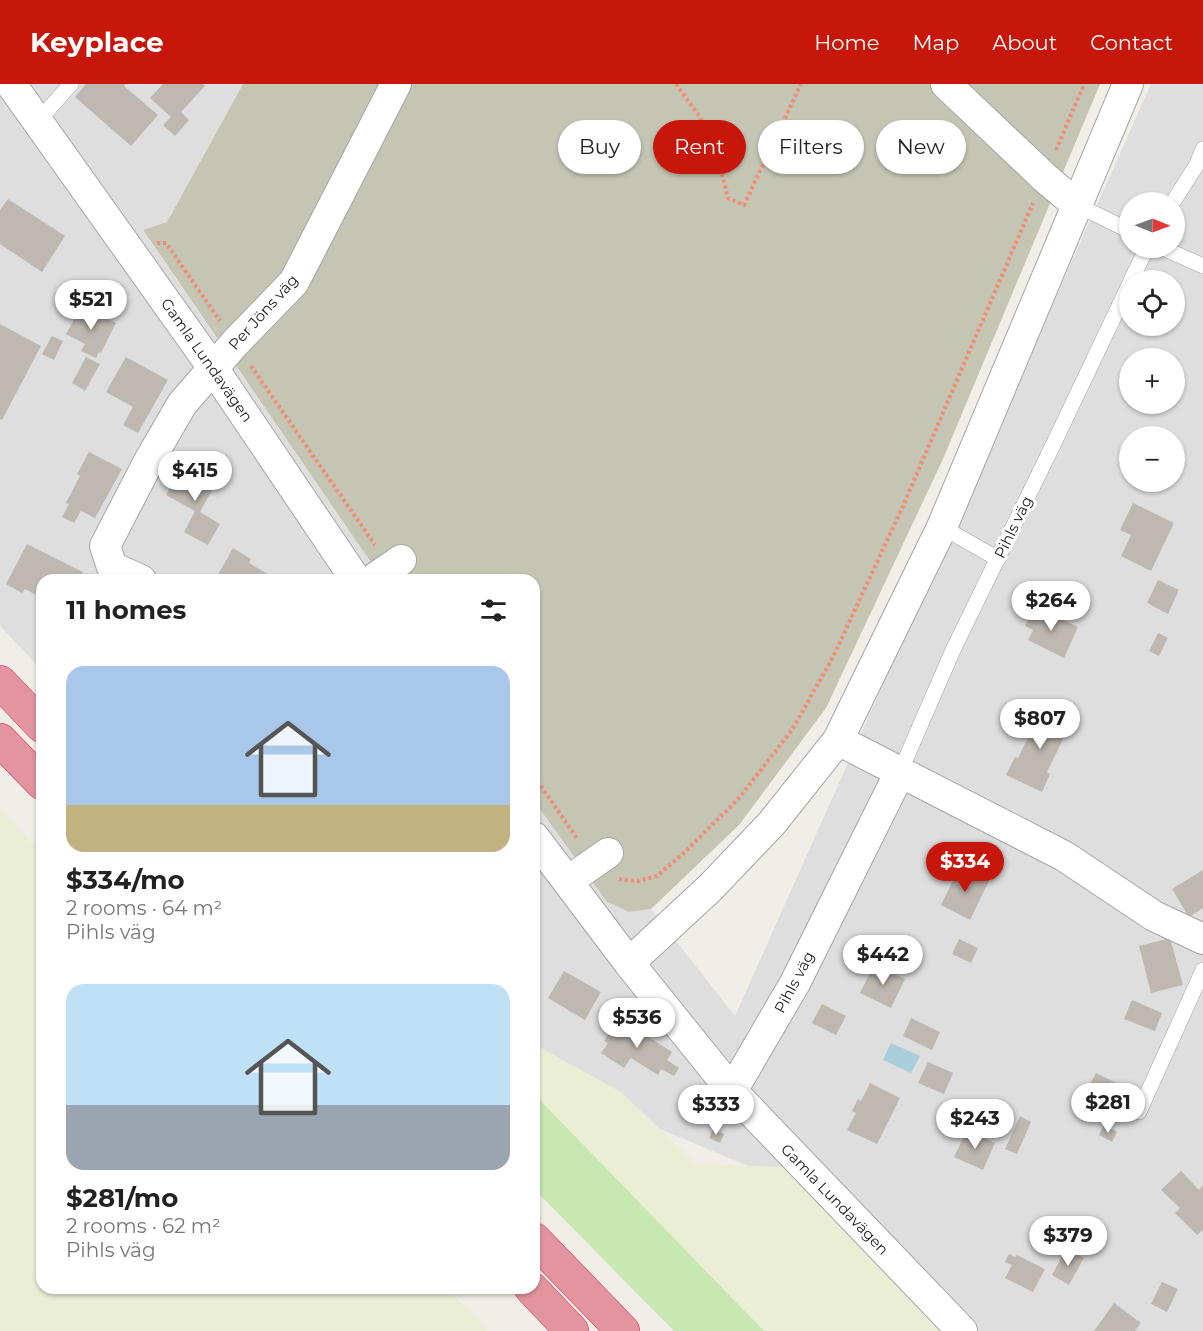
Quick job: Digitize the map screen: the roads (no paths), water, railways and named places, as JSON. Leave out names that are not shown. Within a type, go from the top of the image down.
[{"type":"highway","points":[[0,682],[36,720]]},
{"type":"highway","points":[[0,740],[36,777]]},
{"type":"highway","points":[[540,1245],[623,1331]]},
{"type":"highway","points":[[537,1294],[572,1331]]},
{"type":"street","name":"Per Jöns väg","points":[[128,574],[112,567],[105,546],[149,461],[182,404],[235,343],[294,282],[396,84]]},
{"type":"street","points":[[946,84],[1044,177],[1077,205]]},
{"type":"street","points":[[629,963],[710,888],[772,823],[838,740],[942,527],[1128,84]]},
{"type":"street","name":"Gamla Lundavägen","points":[[28,97],[352,574]]},
{"type":"street","points":[[381,574],[401,560]]},
{"type":"street","points":[[838,740],[1064,856],[1154,916],[1203,939]]},
{"type":"street","name":"Pihls väg","points":[[732,1091],[795,983],[900,772]]},
{"type":"street","name":"Gamla Lundavägen","points":[[540,845],[629,963],[732,1091],[962,1331]]},
{"type":"street","points":[[568,881],[601,858]]},
{"type":"lane","points":[[28,97],[71,84]]},
{"type":"lane","points":[[1179,192],[1196,166],[1203,149]]},
{"type":"lane","points":[[1077,205],[1119,226]]},
{"type":"lane","points":[[1185,258],[1203,266]]},
{"type":"lane","name":"Pihls väg","points":[[900,772],[953,650],[1119,305]]},
{"type":"lane","points":[[942,527],[998,559]]},
{"type":"lane","points":[[1139,1112],[1203,970]]},
{"type":"water","points":[[891,1043],[920,1056],[911,1073],[883,1060]]}]
